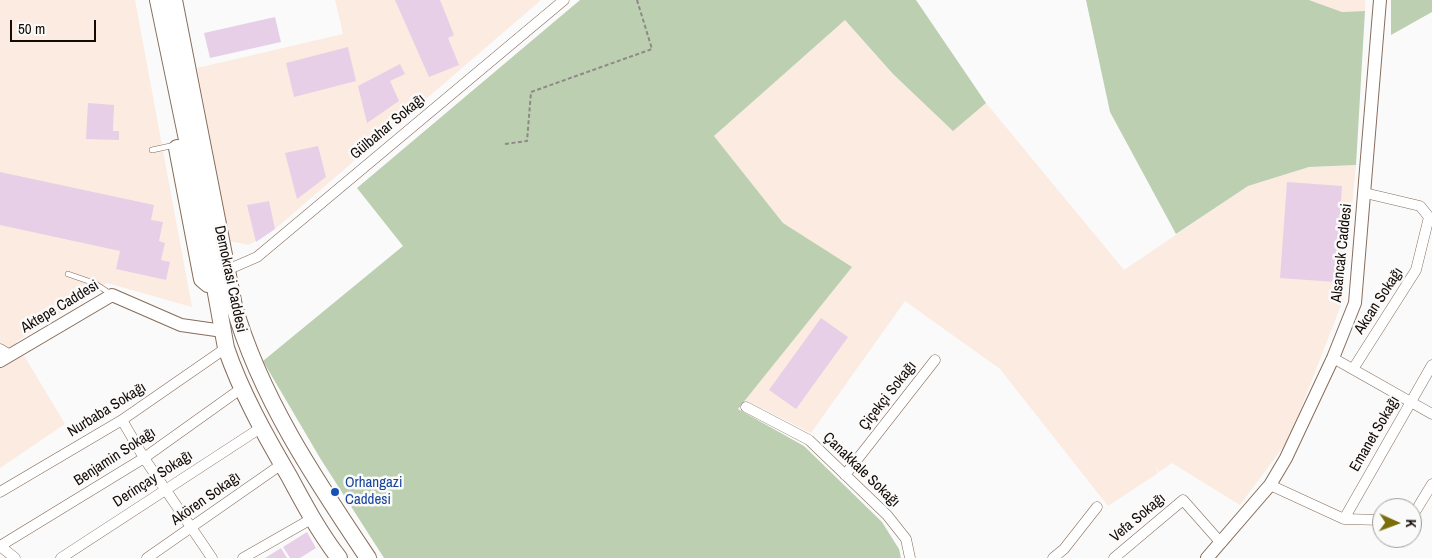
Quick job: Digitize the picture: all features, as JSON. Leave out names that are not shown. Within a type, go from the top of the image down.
[{"type":"main road","points":[[151,0],[182,144]]},
{"type":"main road","name":"Demokrasi Caddesi","points":[[158,0],[182,144],[215,286],[226,348],[242,388],[262,427],[312,518],[339,558]]},
{"type":"main road","name":"Demokrasi Caddesi","points":[[174,0],[227,270],[241,330],[258,376],[309,468],[368,558]]},
{"type":"main road","points":[[215,286],[222,283],[226,277],[227,270]]},
{"type":"street","name":"Gülbahar Sokağı","points":[[227,270],[257,257],[564,0]]},
{"type":"street","name":"Alsancak Caddesi","points":[[1207,558],[1270,485],[1286,458],[1333,358],[1355,303],[1380,0]]},
{"type":"street","name":"Akcan Sokağı","points":[[1353,369],[1416,270],[1430,217],[1420,206],[1365,193]]},
{"type":"street","name":"Aktepe Caddesi","points":[[3,355],[112,295],[181,325],[223,331]]},
{"type":"street","name":"Nurbaba Sokağı","points":[[0,492],[122,420],[226,348]]},
{"type":"street","points":[[1333,358],[1432,414]]},
{"type":"street","name":"Çiçekçi Sokağı","points":[[845,475],[935,360]]},
{"type":"street","name":"Emanet Sokağı","points":[[1344,519],[1432,365]]},
{"type":"street","name":"Benjamin Sokağı","points":[[0,546],[144,458],[242,388]]},
{"type":"street","name":"Çanakkale Sokağı","points":[[746,408],[809,440],[887,514],[906,539],[910,558]]},
{"type":"street","points":[[122,420],[144,458],[212,558]]},
{"type":"street","name":"Derinçay Sokağı","points":[[61,558],[262,427]]},
{"type":"street","name":"Akören Sokağı","points":[[147,558],[282,464]]},
{"type":"street","points":[[1270,485],[1344,519],[1372,520]]},
{"type":"street","points":[[1422,501],[1432,485]]},
{"type":"street","name":"Vefa Sokağı","points":[[1114,558],[1183,500],[1221,543]]},
{"type":"street","points":[[1054,558],[1064,549],[1097,507]]},
{"type":"street","points":[[243,558],[312,518]]},
{"type":"street","points":[[0,546],[15,558]]},
{"type":"lane","points":[[152,150],[182,144]]},
{"type":"lane","points":[[68,274],[94,283],[112,295]]},
{"type":"path","points":[[505,144],[527,141],[531,92],[652,49],[638,0]]},
{"type":"shaded area","points":[[0,0],[135,0],[192,307],[107,283],[16,342],[65,424],[0,468]]},
{"type":"shaded area","points":[[335,0],[541,0],[275,229],[249,245],[230,241],[197,68],[343,34]]},
{"type":"shaded area","points":[[1309,0],[1365,0],[1365,11],[1342,12]]},
{"type":"shaded area","points":[[845,20],[893,74],[953,130],[986,103],[1124,270],[1248,186],[1309,167],[1356,165],[1343,300],[1289,439],[1240,505],[1172,463],[1159,472],[1154,466],[1158,473],[1108,506],[1000,369],[905,301],[811,433],[745,400],[851,267],[783,223],[714,136]]},
{"type":"green space","points":[[580,0],[916,0],[986,103],[953,131],[893,74],[845,20],[714,136],[783,223],[852,267],[738,409],[804,446],[882,522],[899,549],[901,558],[384,558],[320,458],[263,361],[403,246],[357,188]]},
{"type":"green space","points":[[1086,0],[1309,0],[1342,12],[1365,11],[1356,165],[1309,167],[1248,186],[1176,234],[1110,112]]},
{"type":"green space","points":[[1391,0],[1432,0],[1432,12],[1391,35]]},
{"type":"building","points":[[395,0],[440,0],[454,35],[448,38],[459,65],[429,77]]},
{"type":"building","points":[[275,17],[281,42],[210,58],[204,33]]},
{"type":"building","points":[[348,47],[356,81],[294,97],[286,63]]},
{"type":"building","points":[[400,64],[405,74],[390,81],[399,101],[367,123],[358,86]]},
{"type":"building","points":[[88,103],[114,105],[113,131],[119,131],[119,140],[86,139]]},
{"type":"building","points":[[318,146],[326,177],[297,199],[285,153]]},
{"type":"building","points":[[0,172],[154,205],[151,220],[163,222],[159,241],[165,243],[161,260],[170,262],[166,280],[116,269],[120,251],[0,225]]},
{"type":"building","points":[[1287,182],[1342,186],[1335,282],[1280,278]]},
{"type":"building","points":[[269,201],[275,229],[256,242],[247,205]]},
{"type":"building","points":[[821,318],[848,337],[796,409],[769,390]]},
{"type":"building","points":[[307,532],[316,548],[300,558],[290,558],[283,547]]},
{"type":"building","points":[[281,548],[287,558],[265,558]]},
{"type":"place","name":"Orhangazi Caddesi","points":[[335,492]]}]
